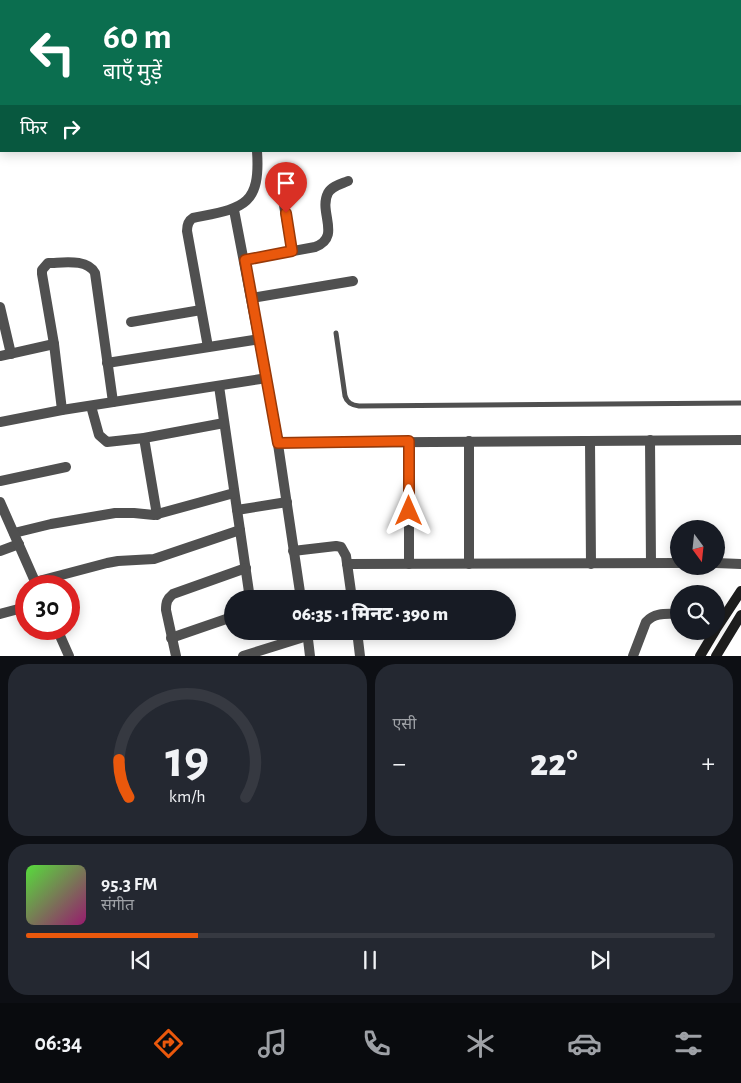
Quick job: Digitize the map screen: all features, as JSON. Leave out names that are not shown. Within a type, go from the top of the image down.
[{"type":"main road","points":[[725,610],[741,591]]},
{"type":"main road","points":[[716,656],[741,615]]},
{"type":"main road","points":[[700,656],[710,640]]},
{"type":"street","points":[[208,347],[187,225],[193,218],[234,210],[248,200],[257,178],[257,152]]},
{"type":"street","points":[[245,260],[315,247],[326,242],[329,235],[325,201],[328,192],[334,186],[348,181]]},
{"type":"street","points":[[282,194],[292,251]]},
{"type":"street","points":[[234,210],[260,339],[278,443],[297,590]]},
{"type":"street","points":[[62,410],[42,270],[48,263],[84,263],[89,265],[95,273],[114,402]]},
{"type":"street","points":[[252,298],[353,281]]},
{"type":"street","points":[[0,307],[11,354]]},
{"type":"street","points":[[131,322],[201,310]]},
{"type":"street","points":[[107,364],[260,339]]},
{"type":"street","points":[[0,356],[54,344]]},
{"type":"street","points":[[0,422],[62,410],[267,378]]},
{"type":"street","points":[[219,386],[249,590]]},
{"type":"street","points":[[91,406],[99,434],[107,442],[144,438],[224,424]]},
{"type":"street","points":[[144,438],[157,514]]},
{"type":"street","points":[[590,440],[591,564]]},
{"type":"street","points":[[650,440],[652,564]]},
{"type":"street","points":[[278,443],[741,440]]},
{"type":"street","points":[[409,441],[409,564]]},
{"type":"street","points":[[469,441],[469,564]]},
{"type":"street","points":[[0,481],[66,468]]},
{"type":"street","points":[[14,533],[51,524],[115,514],[157,514],[234,493]]},
{"type":"street","points":[[0,502],[32,575]]},
{"type":"street","points":[[237,510],[286,502]]},
{"type":"street","points":[[66,575],[107,563],[166,556],[240,530]]},
{"type":"street","points":[[0,552],[19,544]]},
{"type":"street","points":[[293,551],[336,546],[340,548],[344,552],[351,590]]},
{"type":"street","points":[[347,564],[670,563]]},
{"type":"street","points":[[725,564],[741,564]]},
{"type":"street","points":[[176,656],[166,610],[168,598],[173,594],[246,568]]},
{"type":"street","points":[[0,614],[15,610]]},
{"type":"street","points":[[633,656],[646,622],[650,618],[662,614],[670,614]]},
{"type":"street","points":[[171,638],[224,620]]},
{"type":"street","points":[[62,640],[69,656]]},
{"type":"street","points":[[244,655],[287,640]]},
{"type":"street","points":[[308,640],[310,656]]},
{"type":"street","points":[[358,640],[360,656]]},
{"type":"lane","points":[[336,333],[346,400],[351,404],[359,406],[741,404]]},
{"type":"route","points":[[286,213],[292,251],[245,260],[278,443],[409,441],[409,511]]}]
